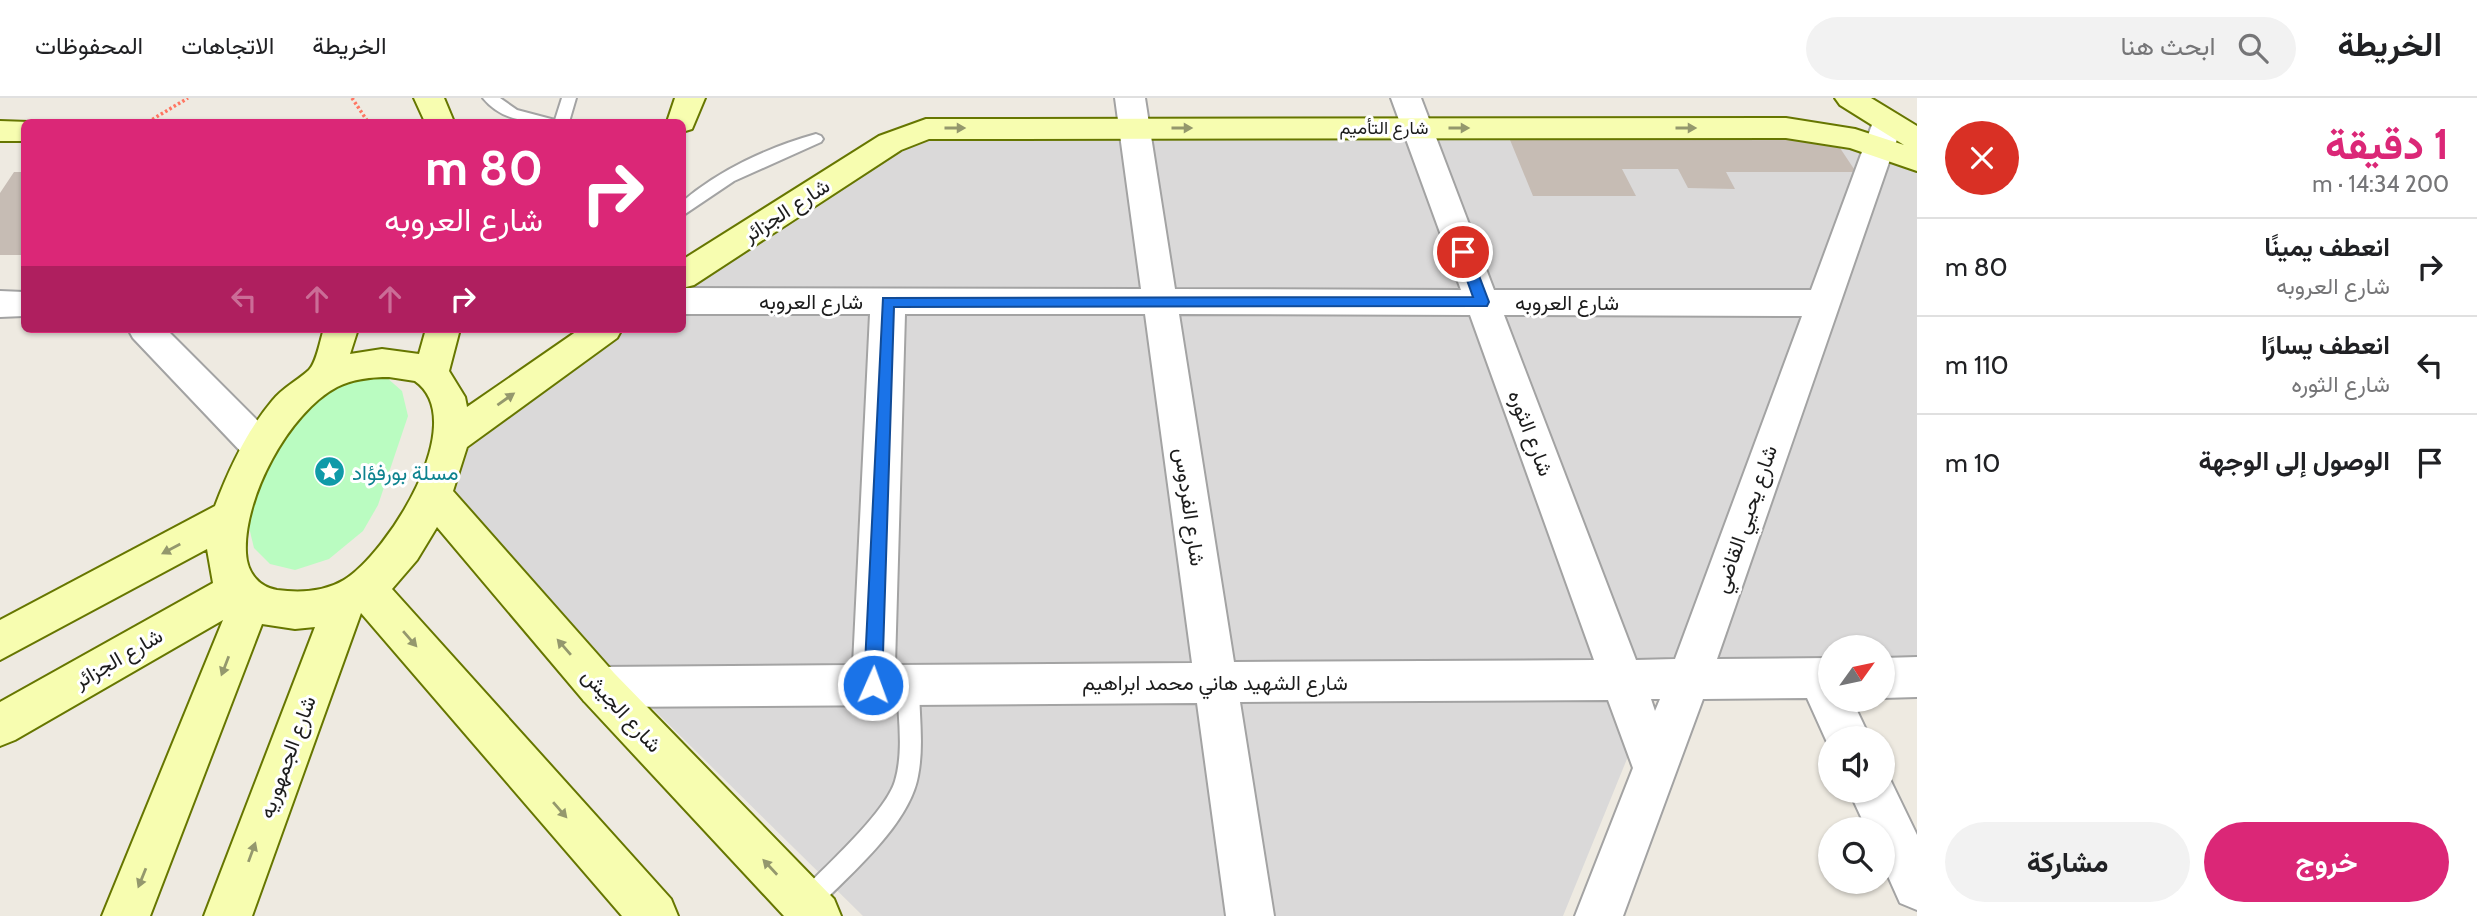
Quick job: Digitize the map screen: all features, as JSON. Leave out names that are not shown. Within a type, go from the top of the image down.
[{"type":"street","points":[[683,119],[690,98]]},
{"type":"street","points":[[1850,98],[1894,136],[1917,161]]},
{"type":"street","name":"شارع التأميم","points":[[890,143],[913,132],[940,128],[1132,113],[1411,113],[1786,128],[1832,134],[1894,136]]},
{"type":"street","name":"شارع الفردوس","points":[[1132,113],[1250,916]]},
{"type":"street","name":"شارع الثوره","points":[[1411,113],[1655,768]]},
{"type":"street","points":[[0,131],[21,131]]},
{"type":"street","name":"شارع يحيي القاضي","points":[[1599,916],[1689,679],[1821,303],[1894,136]]},
{"type":"street","name":"شارع الجزائر","points":[[686,273],[890,143]]},
{"type":"street","name":"شارع العروبه","points":[[686,301],[1821,303]]},
{"type":"street","points":[[888,302],[891,685]]},
{"type":"street","points":[[0,304],[21,304]]},
{"type":"street","points":[[149,333],[259,446]]},
{"type":"street","points":[[326,376],[340,333]]},
{"type":"street","points":[[431,373],[442,333]]},
{"type":"street","points":[[450,439],[599,333]]},
{"type":"street","points":[[126,916],[243,597],[227,551],[231,517],[240,487],[259,446],[280,413],[326,376],[364,365],[382,363],[401,363],[431,373],[447,396],[452,424],[450,439],[434,496],[407,543],[356,593],[320,607],[295,611],[271,610],[243,597]]},
{"type":"street","name":"شارع الجيش","points":[[434,496],[599,687],[811,910]]},
{"type":"street","points":[[0,641],[231,517]]},
{"type":"street","points":[[356,593],[654,916]]},
{"type":"street","name":"شارع الجمهوريه","points":[[228,916],[356,593]]},
{"type":"street","name":"شارع الجزائر","points":[[0,725],[243,597]]},
{"type":"street","points":[[1895,678],[1917,677]]},
{"type":"street","name":"شارع الشهيد هاني محمد ابراهيم","points":[[599,687],[1818,678]]},
{"type":"street","points":[[1878,803],[1917,886]]},
{"type":"lane","points":[[490,98],[512,114],[535,119]]},
{"type":"lane","points":[[563,119],[569,98]]},
{"type":"lane","points":[[686,208],[739,170],[816,139]]},
{"type":"lane","points":[[811,910],[904,789],[908,764],[891,685]]},
{"type":"path","points":[[153,119],[188,98]]},
{"type":"path","points":[[352,98],[366,119]]},
{"type":"shaded area","points":[[1799,131],[1917,168],[1917,662],[1895,662],[1895,635],[1818,635],[1818,662],[1666,663],[1563,916],[863,916],[432,491],[444,444],[610,333],[686,333],[686,283],[891,145],[938,133]]},
{"type":"green space","points":[[339,376],[386,377],[402,391],[408,416],[378,505],[363,531],[329,559],[295,570],[270,564],[254,548],[246,515],[286,419]]},
{"type":"building","points":[[1508,135],[1832,136],[1856,172],[1726,172],[1735,189],[1688,188],[1678,169],[1622,169],[1636,196],[1533,196]]},
{"type":"building","points":[[14,172],[21,172],[21,255],[0,255],[0,193]]},
{"type":"place","name":"مسلة بورفؤاد","points":[[329,472]]},
{"type":"route","points":[[873,685],[888,302],[1482,302],[1463,252]]}]
